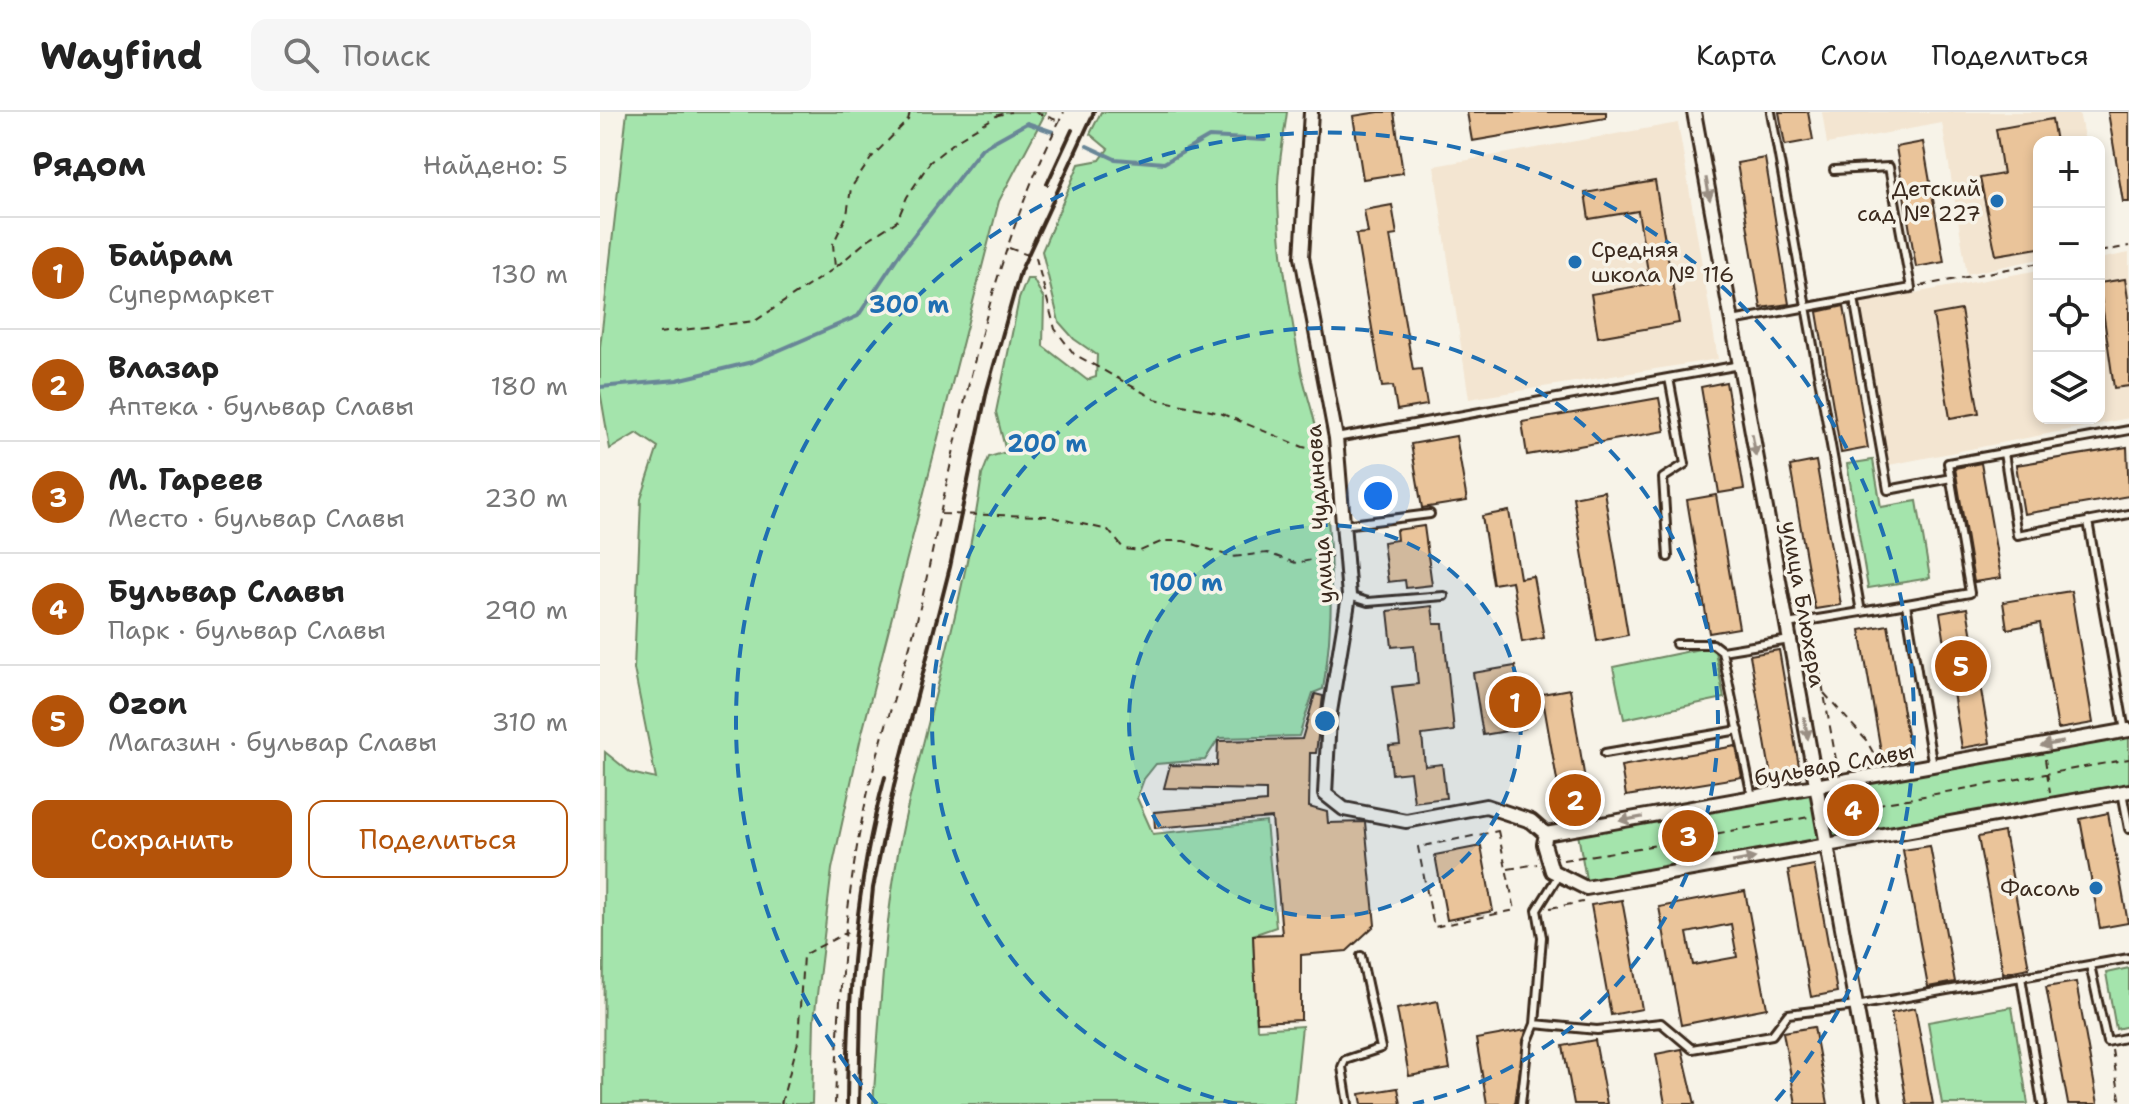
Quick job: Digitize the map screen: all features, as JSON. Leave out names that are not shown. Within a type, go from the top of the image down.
[{"type":"street","name":"улица Чудинова","points":[[1311,112],[1302,257],[1336,438],[1349,596],[1329,718],[1325,794],[1344,809],[1406,821],[1486,806],[1531,821],[1546,834]]},
{"type":"street","name":"улица Блюхера","points":[[1694,112],[1874,1104]]},
{"type":"street","name":"бульвар Славы","points":[[1546,834],[1817,788],[2127,730]]},
{"type":"street","points":[[1546,834],[1544,844],[1549,863],[1558,876],[1586,888],[2125,791]]},
{"type":"lane","points":[[1771,112],[1861,612]]},
{"type":"lane","points":[[1732,321],[1911,288],[1889,167],[1834,170]]},
{"type":"lane","points":[[1854,298],[1888,490],[1951,478]]},
{"type":"lane","points":[[1336,438],[1740,365]]},
{"type":"lane","points":[[1668,557],[1663,478],[1685,464],[1669,378]]},
{"type":"lane","points":[[1787,624],[1970,593],[1948,463],[2129,430]]},
{"type":"lane","points":[[2004,453],[2017,535],[2129,514]]},
{"type":"lane","points":[[1343,525],[1430,514]]},
{"type":"lane","points":[[2088,521],[2127,730]]},
{"type":"lane","points":[[1349,596],[1368,602],[1444,596]]},
{"type":"lane","points":[[1906,604],[1933,767]]},
{"type":"lane","points":[[1722,651],[1790,640]]},
{"type":"lane","points":[[1676,644],[1713,644],[1722,651],[1753,799]]},
{"type":"lane","points":[[1605,753],[1739,730]]},
{"type":"lane","points":[[2125,791],[2129,829]]},
{"type":"lane","points":[[1521,1104],[1528,1041],[1535,1024],[1542,937],[1537,910],[1558,876]]},
{"type":"lane","points":[[1348,1104],[1342,1067],[1345,1060],[1381,1048],[1361,956]]},
{"type":"lane","points":[[1535,1024],[1597,1030],[1661,1023],[1692,1049],[1772,1035],[1788,1014],[1856,1006],[2129,958]]},
{"type":"lane","points":[[2090,965],[2107,1042],[2129,1037]]},
{"type":"lane","points":[[2021,977],[2042,1104]]},
{"type":"path","points":[[835,268],[833,244],[847,215],[851,188],[872,157],[908,120],[910,112]]},
{"type":"path","points":[[659,333],[755,321],[835,268],[869,239],[897,221],[907,197],[930,162],[960,138],[998,115],[1011,112]]},
{"type":"path","points":[[1035,112],[1059,121]]},
{"type":"path","points":[[835,1104],[855,861],[871,779],[910,653],[969,385],[1007,248],[1064,112]]},
{"type":"path","points":[[2105,251],[2129,246]]},
{"type":"path","points":[[1007,248],[1036,258],[1055,329],[1074,354],[1155,399],[1220,413],[1303,447],[1338,455]]},
{"type":"path","points":[[1911,288],[2033,264]]},
{"type":"path","points":[[941,514],[1048,516],[1108,530],[1124,549],[1140,551],[1163,541],[1184,541],[1232,557],[1267,553],[1296,563],[1345,554]]},
{"type":"path","points":[[1812,629],[1837,765]]},
{"type":"path","points":[[1823,692],[1866,740],[1879,764]]},
{"type":"path","points":[[2043,746],[2052,805]]},
{"type":"path","points":[[1703,836],[2129,759]]},
{"type":"path","points":[[1701,825],[1704,847],[1678,852],[1676,842],[1674,829],[1701,825]]},
{"type":"path","points":[[1498,831],[1506,870],[1515,910],[1434,927],[1418,847],[1498,831]]},
{"type":"path","points":[[1506,870],[1676,842]]},
{"type":"path","points":[[781,1104],[798,1042],[803,955],[848,932]]},
{"type":"path","points":[[2110,1041],[2121,1104]]},
{"type":"shaded area","name":"Детский сад № 227","points":[[1822,112],[2079,112],[2084,136],[2033,136],[2033,260],[1967,274],[1942,123],[1827,144]]},
{"type":"shaded area","name":"Средняя школа № 116","points":[[1678,123],[1718,359],[1469,399],[1434,166]]},
{"type":"shaded area","points":[[2129,253],[2129,418],[2105,423],[2105,280],[2105,258]]},
{"type":"shaded area","points":[[2033,271],[2033,424],[2098,424],[1889,465],[1860,303]]},
{"type":"green space","points":[[627,112],[1046,112],[999,201],[861,737],[832,869],[814,1020],[812,1104],[603,1104],[605,752],[631,773],[656,779],[634,669],[641,499],[658,447],[637,433],[610,449],[600,391],[600,347]]},
{"type":"green space","points":[[1101,112],[1287,112],[1278,184],[1282,252],[1300,365],[1319,442],[1331,566],[1330,628],[1323,689],[1313,693],[1299,736],[1219,738],[1205,760],[1156,764],[1144,779],[1137,798],[1153,834],[1266,822],[1276,927],[1253,935],[1257,1029],[1302,1026],[1294,1104],[873,1104],[884,958],[899,850],[958,603],[982,475],[989,457],[1006,452],[996,412],[1019,299],[1027,279],[1033,279],[1044,299],[1043,346],[1087,380],[1096,377],[1097,355],[1074,339],[1059,322],[1042,251],[1079,164],[1100,160],[1108,149],[1090,134]]},
{"type":"green space","points":[[1873,460],[1881,507],[1917,501],[1930,578],[1868,588],[1847,464]]},
{"type":"green space","points":[[1714,646],[1724,698],[1624,719],[1613,667]]},
{"type":"green space","points":[[2129,734],[2129,787],[1587,885],[1578,834]]},
{"type":"green space","points":[[2129,968],[2129,1026],[2116,1029],[2106,973]]},
{"type":"green space","points":[[2012,1007],[2028,1104],[1942,1104],[1928,1022]]},
{"type":"building","points":[[1394,112],[1403,173],[1363,179],[1353,116]]},
{"type":"building","points":[[1467,112],[1606,112],[1606,118],[1472,141]]},
{"type":"building","points":[[1779,112],[1808,112],[1813,140],[1785,145]]},
{"type":"building","points":[[2108,112],[2129,112],[2129,202],[2123,202]]},
{"type":"building","points":[[2052,119],[2055,136],[2033,136],[2033,249],[1996,255],[1980,178],[2003,174],[1996,129]]},
{"type":"building","points":[[1923,142],[1944,262],[1916,267],[1896,147]]},
{"type":"building","points":[[1765,158],[1789,304],[1761,308],[1737,163]]},
{"type":"building","points":[[1655,181],[1679,323],[1598,337],[1591,294],[1650,284],[1638,211],[1589,219],[1585,193]]},
{"type":"building","points":[[1392,205],[1397,235],[1390,236],[1413,370],[1421,369],[1427,405],[1397,410],[1393,386],[1382,387],[1356,234],[1368,233],[1364,210]]},
{"type":"building","points":[[2125,279],[2129,305],[2129,386],[2114,388],[2105,325],[2105,282]]},
{"type":"building","points":[[1844,306],[1868,448],[1841,453],[1817,312]]},
{"type":"building","points":[[1961,310],[1979,413],[1950,418],[1933,315]]},
{"type":"building","points":[[1726,382],[1744,489],[1719,493],[1701,387]]},
{"type":"building","points":[[1659,398],[1665,431],[1527,455],[1522,422]]},
{"type":"building","points":[[1456,436],[1467,501],[1422,508],[1411,444]]},
{"type":"building","points":[[2127,447],[2129,496],[2024,514],[2016,465]]},
{"type":"building","points":[[1816,461],[1841,605],[1815,609],[1790,466]]},
{"type":"building","points":[[1981,463],[2001,578],[1974,582],[1955,468]]},
{"type":"building","points":[[1604,491],[1628,635],[1597,641],[1573,497]]},
{"type":"building","points":[[1716,495],[1739,628],[1709,633],[1687,500]]},
{"type":"building","points":[[1509,511],[1520,578],[1533,576],[1544,638],[1522,642],[1512,581],[1493,584],[1482,516]]},
{"type":"building","points":[[1424,526],[1432,585],[1406,588],[1405,580],[1388,582],[1383,542],[1397,540],[1396,530]]},
{"type":"building","points":[[2071,591],[2093,723],[2058,729],[2040,623],[2007,629],[2003,602]]},
{"type":"building","points":[[1432,606],[1434,624],[1443,624],[1454,731],[1422,735],[1425,766],[1442,764],[1446,798],[1414,802],[1410,772],[1392,774],[1389,746],[1400,745],[1392,687],[1418,684],[1414,645],[1392,647],[1388,611]]},
{"type":"building","points":[[1967,608],[1990,743],[1962,748],[1940,613]]},
{"type":"building","points":[[1888,625],[1911,758],[1883,763],[1860,630]]},
{"type":"building","points":[[1779,650],[1801,778],[1772,782],[1750,655]]},
{"type":"building","points":[[1515,666],[1525,728],[1483,735],[1473,673]]},
{"type":"building","points":[[1570,689],[1589,804],[1562,809],[1542,694]]},
{"type":"building","points":[[1315,694],[1323,696],[1316,753],[1310,753],[1309,807],[1327,812],[1328,823],[1365,822],[1375,925],[1347,951],[1301,955],[1301,1020],[1257,1022],[1253,935],[1282,934],[1272,818],[1155,828],[1154,812],[1266,802],[1266,790],[1164,788],[1170,765],[1217,766],[1218,741],[1302,739]]},
{"type":"building","points":[[1736,746],[1742,777],[1626,796],[1621,766]]},
{"type":"building","points":[[2108,813],[2128,923],[2100,928],[2080,819]]},
{"type":"building","points":[[2004,832],[2029,968],[2003,973],[1978,837]]},
{"type":"building","points":[[1481,846],[1493,911],[1447,920],[1435,855]]},
{"type":"building","points":[[1930,846],[1955,982],[1928,987],[1903,850]]},
{"type":"building","points":[[1814,865],[1837,992],[1811,997],[1788,870]]},
{"type":"building","points":[[1745,891],[1767,1008],[1681,1025],[1659,907]],"holes":[[[1731,924],[1737,957],[1693,965],[1687,933]]]},
{"type":"building","points":[[1622,900],[1642,1009],[1611,1015],[1591,905]]},
{"type":"building","points":[[2076,982],[2098,1104],[2068,1104],[2046,987]]},
{"type":"building","points":[[1438,1001],[1450,1069],[1409,1076],[1397,1009]]},
{"type":"building","points":[[1915,1008],[1933,1104],[1907,1104],[1891,1013]]},
{"type":"building","points":[[1814,1027],[1828,1104],[1796,1104],[1783,1032]]},
{"type":"building","points":[[1526,1030],[1515,1104],[1487,1104],[1476,1039]]},
{"type":"building","points":[[1595,1040],[1607,1104],[1574,1104],[1563,1046]]},
{"type":"building","points":[[1682,1049],[1695,1104],[1665,1104],[1656,1054]]},
{"type":"building","points":[[1398,1088],[1401,1104],[1362,1104],[1360,1094]]},
{"type":"waterway","points":[[600,387],[677,380],[752,362],[858,316],[900,253],[982,148],[1027,123],[1053,132]]},
{"type":"waterway","points":[[1087,146],[1115,159],[1164,163],[1209,137],[1265,140]]},
{"type":"railway","points":[[859,1104],[861,1004],[873,888],[894,786],[950,567],[987,390],[1020,272],[1094,112]]},
{"type":"railway","points":[[1047,184],[1072,130]]},
{"type":"railway","points":[[847,1104],[855,939],[867,858],[885,777]]},
{"type":"place","name":"Детский сад № 227","points":[[1997,201]]},
{"type":"place","name":"Средняя школа № 116","points":[[1575,262]]},
{"type":"place","name":"Ozon","points":[[1961,666]]},
{"type":"place","name":"Байрам","points":[[1515,702]]},
{"type":"place","name":"Влазар","points":[[1575,800]]},
{"type":"place","name":"Бульвар Славы","points":[[1853,810]]},
{"type":"place","name":"М. Гареев","points":[[1688,836]]},
{"type":"place","name":"Фасоль","points":[[2096,888]]}]
